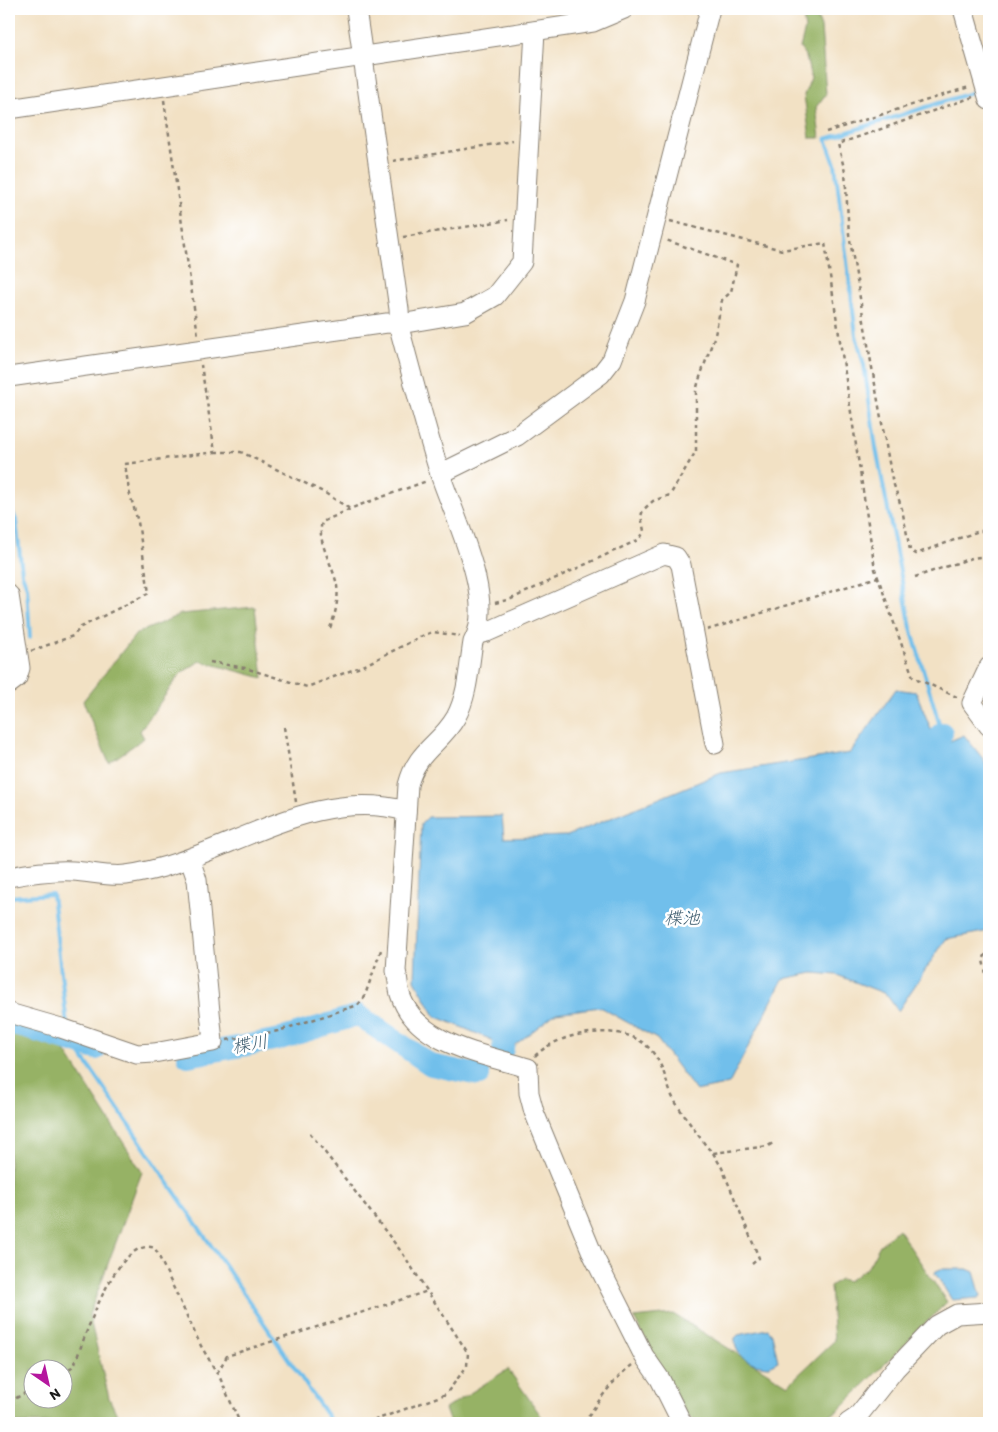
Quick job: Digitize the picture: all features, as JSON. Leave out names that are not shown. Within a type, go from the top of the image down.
[{"type":"street","points":[[356,9],[400,324],[440,474],[471,558],[476,578],[479,608],[476,636],[463,701],[456,717],[443,735],[421,756],[412,769],[406,811],[398,927],[396,971],[400,994],[417,1022],[428,1033],[447,1042],[528,1068],[530,1094],[544,1136],[593,1254],[644,1356],[660,1379],[682,1423]]},
{"type":"street","points":[[9,109],[593,22],[624,9]]},
{"type":"street","points":[[440,474],[517,436],[601,374],[612,360],[635,301],[710,9]]},
{"type":"street","points":[[963,9],[987,91]]},
{"type":"street","points":[[9,377],[387,322],[400,324],[453,316],[481,306],[496,296],[522,262],[535,31]]},
{"type":"street","points":[[476,636],[664,554],[676,557],[681,565],[715,744]]},
{"type":"street","points":[[9,596],[20,668],[17,678],[9,684]]},
{"type":"street","points":[[989,667],[972,703],[989,726]]},
{"type":"street","points":[[9,878],[29,873],[71,871],[124,876],[190,860],[232,840],[322,810],[386,805],[406,811]]},
{"type":"street","points":[[9,1013],[67,1030],[137,1054],[154,1053],[213,1042],[197,880],[190,860]]},
{"type":"street","points":[[848,1423],[858,1417],[895,1369],[947,1317],[965,1312],[989,1312]]},
{"type":"path","points":[[162,86],[215,452]]},
{"type":"path","points":[[826,132],[987,91]]},
{"type":"path","points":[[987,91],[972,98],[838,144],[845,172],[849,234],[871,362],[892,479],[902,509],[910,550],[916,554],[979,532],[989,531]]},
{"type":"path","points":[[378,164],[513,141],[529,144]]},
{"type":"path","points":[[389,239],[508,222],[508,215]]},
{"type":"path","points":[[655,227],[782,250],[825,243],[878,577],[914,677],[972,703]]},
{"type":"path","points":[[479,608],[512,599],[640,539],[644,531],[643,510],[654,501],[670,495],[696,451],[696,391],[698,380],[715,335],[722,300],[731,292],[737,266],[655,227]]},
{"type":"path","points":[[18,654],[73,636],[81,626],[149,593],[138,522],[129,491],[126,464],[215,452],[240,452],[325,493],[350,509]]},
{"type":"path","points":[[330,628],[336,607],[337,586],[320,527],[326,518],[410,489],[440,474]]},
{"type":"path","points":[[915,577],[972,558],[989,556]]},
{"type":"path","points":[[694,635],[878,577]]},
{"type":"path","points":[[210,662],[245,668],[307,687],[363,666],[424,635],[443,633],[476,636]]},
{"type":"path","points":[[284,727],[300,817]]},
{"type":"path","points":[[213,1042],[278,1031],[358,1005],[364,998],[377,957],[394,928],[398,927]]},
{"type":"path","points":[[989,947],[983,960],[989,988]]},
{"type":"path","points":[[528,1068],[532,1058],[542,1050],[567,1038],[604,1031],[635,1036],[642,1040],[653,1053],[675,1100],[722,1168],[759,1258],[752,1264]]},
{"type":"path","points":[[310,1133],[403,1254],[464,1344],[468,1353],[468,1366],[450,1390],[441,1398],[367,1423]]},
{"type":"path","points":[[713,1153],[768,1146],[773,1143]]},
{"type":"path","points":[[72,1367],[115,1271],[126,1258],[136,1251],[151,1247],[155,1248],[240,1423]]},
{"type":"path","points":[[217,1373],[227,1356],[428,1291]]},
{"type":"path","points":[[584,1423],[605,1391],[620,1374],[644,1356]]},
{"type":"path","points":[[9,1402],[22,1395]]},
{"type":"green space","points":[[802,9],[814,9],[821,27],[826,94],[816,107],[820,138],[810,138],[804,95],[811,78],[806,57],[800,48],[805,29]]},
{"type":"green space","points":[[255,607],[263,678],[200,661],[180,674],[140,731],[144,738],[109,763],[83,701],[136,634],[181,614]]},
{"type":"green space","points":[[9,1034],[64,1049],[142,1172],[89,1315],[109,1398],[121,1423],[9,1423]]},
{"type":"green space","points":[[898,1229],[947,1302],[839,1410],[818,1423],[699,1423],[687,1416],[634,1318],[673,1314],[788,1385],[834,1341],[830,1286],[840,1279],[848,1281],[868,1267],[880,1245]]},
{"type":"green space","points":[[508,1369],[546,1423],[450,1423],[445,1409]]},
{"type":"water","name":"楪池","points":[[896,689],[916,692],[934,737],[943,744],[964,735],[984,760],[989,776],[989,810],[987,814],[989,820],[989,931],[946,939],[898,1011],[886,994],[837,975],[813,973],[783,979],[729,1084],[696,1091],[657,1039],[600,1007],[556,1013],[511,1048],[435,1016],[415,980],[421,824],[428,817],[502,816],[504,838],[567,836],[721,773],[850,753]]},
{"type":"water","points":[[941,1269],[967,1269],[974,1272],[981,1296],[978,1298],[952,1300],[935,1273]]},
{"type":"water","points":[[768,1329],[772,1334],[778,1361],[769,1366],[763,1366],[751,1362],[741,1355],[735,1345],[735,1338],[738,1335]]},
{"type":"waterway","points":[[942,733],[911,628],[876,448],[864,365],[856,335],[835,164],[826,139],[980,90]]},
{"type":"waterway","points":[[9,493],[11,508],[16,520],[22,574],[27,587],[30,638]]},
{"type":"waterway","name":"楪池","points":[[924,768],[942,733]]},
{"type":"waterway","points":[[9,897],[52,894],[67,1025]]},
{"type":"waterway","name":"楪川","points":[[188,1056],[280,1039],[358,1015],[431,1065],[479,1075]]},
{"type":"waterway","name":"楪池","points":[[503,1049],[506,1015]]},
{"type":"waterway","name":"楪川","points":[[9,1023],[96,1049]]},
{"type":"waterway","points":[[69,1037],[332,1423]]}]
